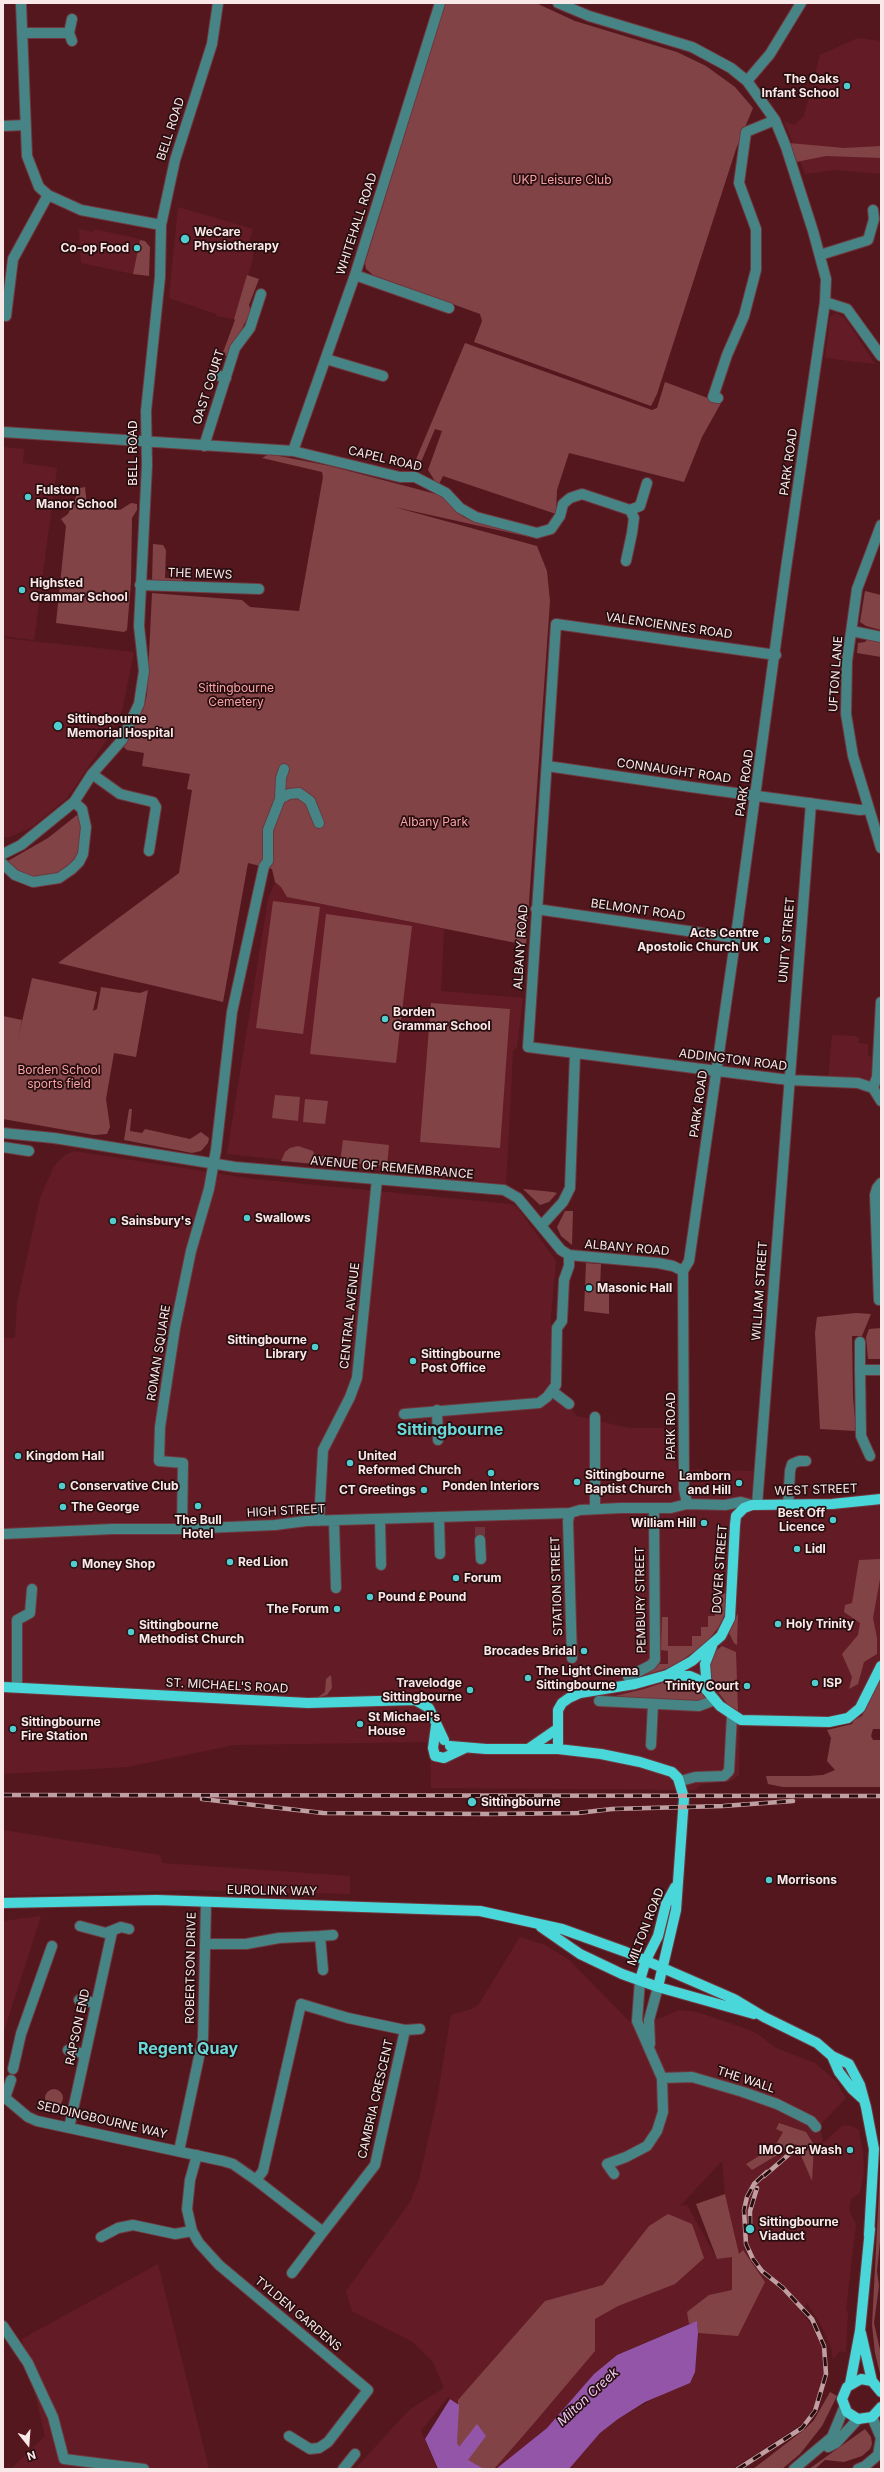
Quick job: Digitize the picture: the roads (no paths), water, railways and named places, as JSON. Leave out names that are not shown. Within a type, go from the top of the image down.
[{"type":"main road","name":"WEST STREET","points":[[755,1505],[788,1505],[881,1499]]},
{"type":"main road","points":[[736,1516],[744,1508],[755,1505]]},
{"type":"main road","name":"DOVER STREET","points":[[558,1749],[558,1710],[562,1703],[569,1698],[580,1693],[629,1686],[667,1675],[692,1661],[721,1636],[730,1618],[736,1516]]},
{"type":"main road","points":[[707,1689],[705,1664],[714,1643]]},
{"type":"main road","points":[[667,1675],[690,1676],[697,1679],[715,1700],[732,1716],[748,1720],[829,1722],[843,1720],[860,1708],[881,1666]]},
{"type":"main road","name":"ST. MICHAEL'S ROAD","points":[[3,1687],[109,1694],[308,1703],[415,1700],[429,1708],[436,1726],[447,1743]]},
{"type":"main road","name":"ST. MICHAEL'S ROAD","points":[[434,1745],[436,1726]]},
{"type":"main road","points":[[528,1750],[557,1729]]},
{"type":"main road","points":[[465,1748],[441,1759],[435,1756],[432,1751],[434,1745],[438,1741],[465,1748],[528,1750],[558,1749],[611,1755],[672,1772],[681,1781]]},
{"type":"main road","points":[[447,1743],[450,1752],[447,1757]]},
{"type":"main road","name":"MILTON ROAD","points":[[658,1987],[676,1910],[684,1798],[681,1781]]},
{"type":"main road","name":"MILTON ROAD","points":[[640,1980],[646,1960],[654,1947],[666,1904],[677,1883]]},
{"type":"main road","name":"EUROLINK WAY","points":[[3,1903],[157,1900],[206,1903],[480,1911],[580,1935],[646,1960],[734,1999],[764,2017]]},
{"type":"main road","name":"EUROLINK WAY","points":[[539,1925],[580,1954],[640,1980],[658,1987],[764,2017]]},
{"type":"main road","points":[[764,2017],[817,2043],[832,2056],[839,2072],[852,2089],[863,2099],[874,2149],[874,2193],[860,2331],[850,2384],[843,2394],[844,2408],[850,2415],[858,2419],[878,2411]]},
{"type":"main road","points":[[860,2331],[872,2381],[881,2390]]},
{"type":"main road","points":[[850,2384],[860,2379],[872,2381]]},
{"type":"street","points":[[21,3],[25,125],[31,168],[39,187],[48,195],[81,210],[161,225]]},
{"type":"street","name":"BELL ROAD","points":[[3,854],[21,845],[74,802],[92,774],[122,740],[139,704],[144,671],[139,626],[146,411],[160,276],[161,225],[175,160],[212,44],[218,3]]},
{"type":"street","name":"WHITEHALL ROAD","points":[[293,451],[355,275],[440,3]]},
{"type":"street","name":"PARK ROAD","points":[[558,3],[601,20],[692,47],[731,68],[746,81],[775,120],[794,172],[820,255],[826,280],[826,302],[786,568],[776,655],[717,1071],[689,1261],[683,1271],[684,1489],[687,1504]]},
{"type":"street","points":[[746,81],[770,54],[801,3]]},
{"type":"street","points":[[22,33],[70,37],[72,19]]},
{"type":"street","points":[[718,398],[713,397],[727,355],[744,316],[756,270],[756,229],[739,183],[746,132],[775,120]]},
{"type":"street","points":[[3,126],[25,125]]},
{"type":"street","points":[[6,316],[8,259],[48,195]]},
{"type":"street","points":[[820,255],[868,240],[874,219],[873,210]]},
{"type":"street","points":[[355,275],[449,308]]},
{"type":"street","name":"OAST COURT","points":[[204,446],[235,348],[250,328],[261,294]]},
{"type":"street","points":[[826,302],[847,309],[881,356]]},
{"type":"street","points":[[326,359],[383,376]]},
{"type":"street","points":[[214,374],[226,378]]},
{"type":"street","name":"CAPEL ROAD","points":[[3,432],[146,440],[204,446],[293,451],[400,477],[415,478],[446,493],[460,508],[476,517],[537,533],[551,529],[560,516],[563,504],[570,498],[582,494],[630,510]]},
{"type":"street","points":[[626,561],[634,518],[630,510],[640,506],[647,483]]},
{"type":"street","name":"UFTON LANE","points":[[881,525],[857,589],[847,668],[847,725],[853,756],[881,848]]},
{"type":"street","name":"THE MEWS","points":[[140,585],[259,589]]},
{"type":"street","name":"VALENCIENNES ROAD","points":[[559,623],[776,655]]},
{"type":"street","name":"ALBANY ROAD","points":[[559,623],[556,624],[528,1047],[575,1054]]},
{"type":"street","points":[[852,630],[881,637]]},
{"type":"street","name":"CONNAUGHT ROAD","points":[[547,766],[860,810],[870,808]]},
{"type":"street","points":[[212,1163],[216,1150],[232,1012],[264,866],[268,861],[268,830],[280,799],[281,778],[284,769]]},
{"type":"street","points":[[92,774],[120,794],[153,802],[156,807],[148,851]]},
{"type":"street","points":[[280,799],[289,794],[299,793],[310,801],[319,823]]},
{"type":"street","points":[[3,864],[14,875],[33,882],[59,878],[72,869],[79,862],[83,854],[86,827],[82,809],[74,802]]},
{"type":"street","name":"UNITY STREET","points":[[789,1080],[811,803]]},
{"type":"street","name":"BELMONT ROAD","points":[[536,909],[736,938]]},
{"type":"street","points":[[881,1002],[877,1077],[873,1088],[881,1100]]},
{"type":"street","points":[[542,1225],[563,1202],[570,1188],[575,1054]]},
{"type":"street","name":"ADDINGTON ROAD","points":[[575,1054],[789,1080],[858,1083],[873,1088]]},
{"type":"street","name":"WILLIAM STREET","points":[[755,1505],[789,1080]]},
{"type":"street","name":"AVENUE OF REMEMBRANCE","points":[[3,1133],[54,1138],[212,1163],[504,1190],[518,1198],[551,1236]]},
{"type":"street","points":[[3,1147],[29,1151]]},
{"type":"street","name":"ROMAN SQUARE","points":[[182,1529],[184,1463],[160,1461],[160,1427],[177,1320],[191,1251],[209,1189],[212,1163]]},
{"type":"street","name":"CENTRAL AVENUE","points":[[318,1521],[322,1459],[331,1431],[350,1397],[357,1378],[377,1179]]},
{"type":"street","points":[[879,1300],[875,1195],[881,1182]]},
{"type":"street","name":"ALBANY ROAD","points":[[551,1236],[561,1250],[569,1255],[658,1263],[674,1266],[683,1271]]},
{"type":"street","points":[[404,1414],[437,1410],[539,1403],[552,1391],[556,1385],[557,1328],[562,1321],[564,1280],[569,1266],[569,1255]]},
{"type":"street","points":[[860,1342],[861,1436],[870,1456]]},
{"type":"street","points":[[860,1370],[881,1370]]},
{"type":"street","points":[[552,1391],[569,1404]]},
{"type":"street","points":[[437,1410],[438,1440]]},
{"type":"street","points":[[595,1416],[595,1509]]},
{"type":"street","points":[[788,1505],[790,1471],[792,1464],[799,1461],[806,1461]]},
{"type":"street","name":"WEST STREET","points":[[570,1513],[595,1509],[654,1508],[687,1504],[725,1505],[741,1502],[755,1505]]},
{"type":"street","points":[[725,1505],[732,1509],[736,1516]]},
{"type":"street","name":"PEMBURY STREET","points":[[628,1677],[651,1665],[655,1660],[654,1508]]},
{"type":"street","name":"HIGH STREET","points":[[3,1534],[113,1529],[182,1529],[318,1521],[439,1518],[480,1522],[570,1513]]},
{"type":"street","name":"STATION STREET","points":[[570,1513],[568,1521],[572,1658]]},
{"type":"street","points":[[439,1518],[440,1554]]},
{"type":"street","points":[[380,1520],[381,1565]]},
{"type":"street","points":[[334,1521],[336,1588]]},
{"type":"street","points":[[480,1540],[481,1559]]},
{"type":"street","points":[[16,1687],[17,1620],[30,1613],[32,1589]]},
{"type":"street","points":[[598,1701],[699,1706],[715,1700]]},
{"type":"street","points":[[651,1745],[653,1704]]},
{"type":"street","points":[[681,1781],[695,1777],[724,1776],[729,1771],[732,1716]]},
{"type":"street","name":"ROBERTSON DRIVE","points":[[179,2151],[203,2038],[206,1903]]},
{"type":"street","points":[[80,1926],[89,1930],[112,1932],[121,1927],[129,1929]]},
{"type":"street","name":"RAPSON END","points":[[69,2128],[112,1932]]},
{"type":"street","points":[[205,1944],[246,1944],[278,1938],[333,1935]]},
{"type":"street","points":[[320,1936],[322,1970]]},
{"type":"street","points":[[14,2069],[21,2034],[52,1946]]},
{"type":"street","points":[[614,2174],[606,2164],[639,2151],[647,2146],[657,2132],[663,2112],[662,2078],[637,2021],[640,1980]]},
{"type":"street","points":[[650,2051],[649,2020],[658,1987]]},
{"type":"street","points":[[79,2000],[96,2003]]},
{"type":"street","name":"CAMBRIA CRESCENT","points":[[256,2180],[264,2171],[301,2004],[348,2018],[405,2030],[375,2165],[292,2273]]},
{"type":"street","points":[[405,2030],[420,2029]]},
{"type":"street","points":[[68,2050],[85,2054]]},
{"type":"street","name":"THE WALL","points":[[662,2078],[692,2077],[743,2092],[777,2104],[811,2121],[816,2127]]},
{"type":"street","points":[[4,2097],[11,2080]]},
{"type":"street","name":"SEDDINGBOURNE WAY","points":[[4,2097],[28,2117],[69,2128],[179,2151]]},
{"type":"street","points":[[179,2151],[233,2164],[324,2232]]},
{"type":"street","name":"TYLDEN GARDENS","points":[[196,2155],[187,2196],[187,2209],[192,2231],[207,2254],[368,2390],[328,2442],[319,2448],[310,2449],[289,2436]]},
{"type":"street","points":[[101,2237],[118,2228],[133,2225],[175,2234],[192,2231]]},
{"type":"street","points":[[3,2326],[28,2363],[52,2417],[64,2459],[144,2469]]},
{"type":"street","points":[[812,2456],[832,2437],[844,2408]]},
{"type":"street","points":[[858,2469],[865,2466],[878,2455],[881,2438],[878,2411]]},
{"type":"street","points":[[794,2469],[812,2456],[836,2442],[858,2419]]},
{"type":"street","points":[[343,2469],[355,2454]]},
{"type":"water","name":"Milton Creek","points":[[697,2321],[698,2333],[695,2372],[690,2383],[645,2402],[618,2419],[600,2433],[569,2469],[496,2469],[547,2428],[594,2374],[617,2355]]},
{"type":"water","points":[[450,2399],[459,2405],[457,2443],[459,2447],[477,2424],[486,2436],[468,2460],[484,2469],[438,2469],[425,2439]]},
{"type":"tunnel","points":[[480,1527],[480,1540]]},
{"type":"railway","points":[[3,1795],[881,1796]]},
{"type":"railway","points":[[202,1799],[323,1813],[488,1814],[578,1813],[612,1809],[723,1806],[793,1801]]},
{"type":"railway","points":[[764,2176],[794,2150]]},
{"type":"railway","points":[[738,2469],[802,2428],[815,2411],[826,2374],[824,2346],[812,2319],[783,2288],[762,2271],[753,2259],[746,2244],[744,2210],[747,2197],[754,2184],[767,2172]]},
{"type":"railway","points":[[750,2225],[750,2211],[757,2188]]},
{"type":"place","name":"The Oaks Infant School","points":[[847,86]]},
{"type":"place","name":"WeCare Physiotherapy","points":[[185,239]]},
{"type":"place","name":"Co-op Food","points":[[137,248]]},
{"type":"place","name":"Fulston Manor School","points":[[28,497]]},
{"type":"place","name":"Highsted Grammar School","points":[[22,590]]},
{"type":"place","name":"Sittingbourne Memorial Hospital","points":[[58,726]]},
{"type":"place","name":"Acts Centre Apostolic Church UK","points":[[767,940]]},
{"type":"place","name":"Borden Grammar School","points":[[385,1019]]},
{"type":"place","name":"Swallows","points":[[247,1218]]},
{"type":"place","name":"Sainsbury's","points":[[113,1221]]},
{"type":"place","name":"Masonic Hall","points":[[589,1288]]},
{"type":"place","name":"Sittingbourne Library","points":[[315,1347]]},
{"type":"place","name":"Sittingbourne Post Office","points":[[413,1361]]},
{"type":"place","name":"Kingdom Hall","points":[[18,1456]]},
{"type":"place","name":"United Reformed Church","points":[[350,1463]]},
{"type":"place","name":"Ponden Interiors","points":[[491,1473]]},
{"type":"place","name":"Sittingbourne Baptist Church","points":[[577,1482]]},
{"type":"place","name":"Lamborn and Hill","points":[[739,1483]]},
{"type":"place","name":"Conservative Club","points":[[62,1486]]},
{"type":"place","name":"CT Greetings","points":[[424,1490]]},
{"type":"place","name":"The Bull Hotel","points":[[198,1506]]},
{"type":"place","name":"The George","points":[[63,1507]]},
{"type":"place","name":"Best Off Licence","points":[[833,1520]]},
{"type":"place","name":"William Hill","points":[[704,1523]]},
{"type":"place","name":"Lidl","points":[[797,1549]]},
{"type":"place","name":"Red Lion","points":[[230,1562]]},
{"type":"place","name":"Money Shop","points":[[74,1564]]},
{"type":"place","name":"Forum","points":[[456,1578]]},
{"type":"place","name":"Pound £ Pound","points":[[370,1597]]},
{"type":"place","name":"The Forum","points":[[337,1609]]},
{"type":"place","name":"Holy Trinity","points":[[778,1624]]},
{"type":"place","name":"Sittingbourne Methodist Church","points":[[131,1632]]},
{"type":"place","name":"Brocades Bridal","points":[[584,1651]]},
{"type":"place","name":"The Light Cinema Sittingbourne","points":[[528,1678]]},
{"type":"place","name":"ISP","points":[[815,1683]]},
{"type":"place","name":"Trinity Court","points":[[747,1686]]},
{"type":"place","name":"Travelodge Sittingbourne","points":[[470,1690]]},
{"type":"place","name":"St Michael's House","points":[[360,1724]]},
{"type":"place","name":"Sittingbourne Fire Station","points":[[13,1729]]},
{"type":"place","name":"Sittingbourne","points":[[472,1802]]},
{"type":"place","name":"Morrisons","points":[[769,1880]]},
{"type":"place","name":"IMO Car Wash","points":[[850,2150]]},
{"type":"place","name":"Sittingbourne Viaduct","points":[[750,2229]]},
{"type":"district","name":"Sittingbourne","points":[[450,1430]]},
{"type":"district","name":"Regent Quay","points":[[188,2049]]},
{"type":"park label","name":"UKP Leisure Club","points":[[562,180]]},
{"type":"park label","name":"Sittingbourne Cemetery","points":[[236,695]]},
{"type":"park label","name":"Albany Park","points":[[434,822]]},
{"type":"park label","name":"Borden School sports field","points":[[59,1077]]}]
